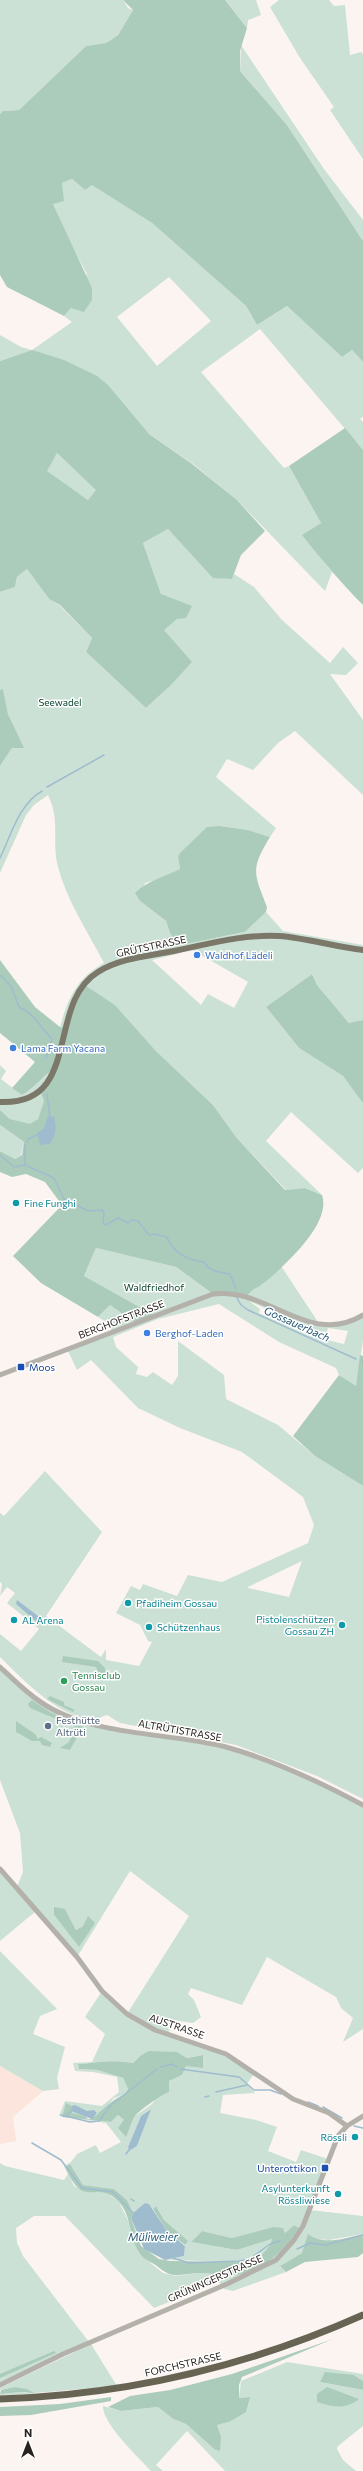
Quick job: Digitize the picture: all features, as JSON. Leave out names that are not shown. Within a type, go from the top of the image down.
[{"type":"highway","name":"FORCHSTRASSE","points":[[0,2399],[103,2390],[193,2373],[280,2348],[363,2315]]},
{"type":"highway","name":"FORCHSTRASSE","points":[[0,2404],[90,2396],[180,2381],[271,2356],[363,2320]]},
{"type":"main road","name":"GRÜTSTRASSE","points":[[0,1102],[23,1099],[33,1095],[46,1084],[56,1069],[74,998],[86,981],[106,968],[129,960],[246,937],[285,937],[363,950]]},
{"type":"street","name":"BERGHOFSTRASSE","points":[[0,1375],[213,1294],[229,1293],[247,1296],[298,1319],[320,1325],[342,1324],[363,1315]]},
{"type":"street","name":"ALTRÜTISTRASSE","points":[[0,1667],[36,1698],[69,1717],[93,1724],[228,1748],[315,1781],[363,1805]]},
{"type":"street","name":"AUSTRASSE","points":[[0,1869],[77,1957],[102,1991],[126,2014],[155,2030],[226,2054],[293,2099],[329,2113],[347,2126]]},
{"type":"street","name":"GRÜNINGERSTRASSE","points":[[0,2385],[89,2342],[254,2272],[282,2254],[303,2226],[334,2144],[347,2126],[363,2116]]},
{"type":"shaded area","points":[[0,2066],[43,2091],[13,2117],[16,2141],[0,2144]]},
{"type":"green space","points":[[0,0],[123,0],[128,8],[133,10],[118,35],[106,43],[86,46],[19,110],[3,111],[0,114]]},
{"type":"green space","points":[[123,0],[225,0],[247,28],[240,51],[240,71],[287,125],[363,241],[363,362],[352,350],[342,357],[287,306],[257,325],[246,306],[152,223],[92,185],[85,190],[72,179],[62,183],[64,201],[53,204],[92,288],[92,300],[84,312],[71,308],[64,316],[7,287],[0,275],[0,114],[3,111],[19,110],[86,46],[106,43],[118,35],[133,10]]},
{"type":"green space","points":[[225,0],[256,0],[261,15],[248,20],[247,28]]},
{"type":"green space","points":[[279,0],[329,0],[334,6],[345,5],[350,55],[361,52],[363,54],[363,159],[330,110],[334,107],[300,58],[270,7]]},
{"type":"green space","points":[[241,45],[324,169],[363,220],[363,241],[287,125],[240,71]]},
{"type":"green space","points":[[72,179],[85,190],[92,184],[152,223],[246,306],[257,325],[287,306],[342,357],[352,350],[363,362],[363,417],[360,419],[363,422],[363,450],[260,329],[201,372],[284,468],[289,466],[321,523],[303,535],[332,572],[325,591],[237,500],[192,463],[149,434],[135,420],[32,350],[72,322],[64,316],[71,308],[87,274],[70,243],[53,204],[62,183]],"holes":[[[169,277],[211,321],[157,366],[117,317]]]},
{"type":"green space","points":[[0,335],[21,347],[32,350],[0,361]]},
{"type":"green space","points":[[32,350],[64,360],[97,376],[108,385],[149,434],[191,463],[237,500],[265,531],[241,555],[232,579],[213,578],[168,529],[143,543],[161,594],[192,606],[186,618],[177,619],[164,630],[192,662],[169,687],[146,708],[86,652],[92,638],[60,605],[49,599],[27,569],[17,577],[15,587],[0,592],[0,361]],"holes":[[[57,453],[96,490],[88,500],[47,471]]]},
{"type":"green space","points":[[345,428],[363,450],[363,605],[302,535],[321,523],[289,466]]},
{"type":"green space","points":[[57,453],[97,490],[88,500],[46,471]]},
{"type":"green space","name":"Seewadel","points":[[168,529],[213,577],[231,579],[234,574],[254,587],[282,620],[330,663],[343,647],[358,663],[346,675],[330,674],[363,720],[363,795],[295,731],[278,743],[253,770],[227,759],[216,777],[276,828],[270,837],[248,830],[220,826],[178,857],[180,869],[160,879],[145,883],[140,901],[166,921],[170,933],[216,938],[245,932],[266,912],[283,931],[363,945],[363,1020],[350,1024],[317,985],[312,974],[266,1007],[299,1048],[343,1076],[363,1103],[363,1168],[358,1173],[291,1112],[266,1141],[322,1195],[305,1188],[286,1190],[236,1137],[213,1105],[156,1051],[115,1005],[87,988],[65,1029],[60,1027],[70,998],[80,982],[104,963],[78,916],[62,880],[56,857],[54,814],[48,795],[34,805],[26,815],[0,873],[0,766],[12,748],[23,748],[8,714],[3,690],[0,690],[0,592],[15,587],[17,577],[27,569],[49,599],[59,605],[92,638],[86,652],[146,708],[169,687],[163,630],[177,619],[161,594],[143,543]],"holes":[[[189,948],[248,982],[234,1008],[208,994],[201,1005],[152,960],[181,953]]]},
{"type":"green space","points":[[3,689],[8,714],[24,748],[12,748],[0,766],[0,690]]},
{"type":"green space","points":[[220,826],[248,830],[270,837],[259,857],[256,872],[259,886],[267,907],[266,912],[245,932],[180,945],[170,933],[166,921],[140,901],[135,893],[150,882],[180,869],[178,857],[180,853],[207,827]]},
{"type":"green space","points":[[0,960],[35,1007],[60,1027],[65,1028],[83,984],[115,1005],[156,1051],[213,1105],[236,1137],[285,1190],[305,1188],[322,1195],[323,1206],[320,1219],[313,1231],[294,1255],[264,1283],[251,1291],[247,1296],[213,1294],[176,1267],[96,1248],[84,1276],[155,1316],[135,1323],[110,1305],[98,1317],[41,1283],[13,1256],[62,1205],[45,1182],[26,1174],[12,1177],[0,1172],[0,1151],[15,1159],[22,1155],[24,1142],[0,1125],[0,1110],[10,1119],[30,1124],[38,1119],[44,1101],[40,1090],[55,1069],[22,1095],[12,1088],[35,1062],[0,1033]]},
{"type":"green space","points":[[312,974],[317,985],[349,1023],[363,1020],[363,1103],[343,1076],[299,1048],[266,1007]]},
{"type":"green space","points":[[0,1065],[6,1071],[1,1079],[22,1095],[56,1069],[38,1119],[30,1125],[10,1119],[0,1110]]},
{"type":"green space","points":[[0,1125],[24,1142],[21,1155],[15,1159],[0,1151]]},
{"type":"green space","name":"Waldfriedhof","points":[[96,1248],[176,1267],[213,1294],[262,1285],[281,1266],[320,1325],[333,1325],[363,1315],[363,1340],[356,1387],[339,1375],[336,1368],[279,1342],[219,1304],[158,1319],[113,1337],[116,1347],[138,1367],[136,1374],[147,1377],[153,1372],[172,1385],[178,1376],[178,1341],[224,1375],[226,1399],[278,1425],[315,1456],[363,1486],[363,1799],[317,1776],[236,1745],[120,1723],[107,1715],[95,1719],[82,1718],[69,1713],[43,1697],[0,1657],[0,1634],[21,1651],[39,1629],[7,1603],[15,1593],[7,1587],[0,1596],[2,1584],[0,1582],[0,1513],[4,1516],[45,1471],[102,1532],[46,1616],[101,1657],[106,1649],[106,1660],[139,1666],[152,1642],[148,1641],[140,1625],[116,1613],[131,1586],[140,1590],[143,1584],[177,1596],[188,1575],[222,1582],[308,1543],[314,1525],[303,1497],[242,1452],[180,1428],[138,1408],[91,1360],[77,1370],[67,1349],[112,1332],[108,1323],[98,1317],[110,1305],[135,1323],[109,1291],[84,1276]],"holes":[[[249,1301],[317,1331],[327,1332],[328,1328],[348,1331],[344,1344],[310,1336],[259,1313],[260,1309]],[[302,1561],[289,1597],[248,1588],[248,1587]]]},
{"type":"green space","points":[[360,1355],[363,1356],[363,1486],[315,1456],[293,1436],[339,1375],[356,1386]]},
{"type":"green space","points":[[63,1656],[98,1661],[105,1668],[106,1676],[102,1680],[96,1667],[62,1662]]},
{"type":"green space","points":[[0,1667],[45,1705],[87,1722],[214,1744],[288,1770],[363,1805],[363,2029],[343,2042],[353,2018],[341,2008],[336,1997],[267,1957],[242,2005],[191,1988],[188,1994],[194,2000],[201,2017],[193,2023],[173,2020],[168,2034],[202,2044],[255,2072],[247,2084],[255,2093],[223,2095],[220,2113],[256,2120],[277,2127],[268,2151],[296,2162],[301,2150],[328,2159],[310,2210],[363,2216],[363,2234],[329,2240],[314,2239],[302,2253],[280,2266],[286,2272],[233,2291],[224,2289],[219,2282],[154,2308],[65,2216],[34,2216],[16,2228],[17,2243],[23,2256],[89,2342],[0,2385],[0,2163],[5,2166],[64,2180],[68,2174],[64,2166],[71,2162],[77,2154],[96,2145],[100,2153],[121,2142],[106,2123],[74,2118],[111,2122],[118,2115],[124,2120],[135,2116],[152,2104],[169,2081],[182,2075],[186,2066],[202,2055],[187,2058],[177,2052],[140,2056],[133,2063],[111,2061],[78,2064],[79,2069],[97,2070],[123,2078],[128,2089],[124,2095],[114,2098],[101,2113],[64,2117],[59,2116],[65,2101],[102,2106],[119,2092],[117,2077],[93,2072],[75,2071],[73,2063],[92,2062],[105,2034],[85,2017],[102,1991],[127,2014],[189,1916],[130,1871],[77,1957],[36,1911],[0,1941],[0,1869],[17,1887],[23,1872],[20,1833],[0,1780]],"holes":[[[65,1909],[76,1930],[83,1926],[79,1947],[54,1915]],[[150,2109],[137,2146],[129,2151],[128,2147],[141,2116]],[[70,2164],[83,2185],[114,2189],[127,2200],[133,2213],[146,2203],[153,2209],[156,2206],[164,2220],[187,2241],[184,2256],[168,2260],[242,2262],[243,2265],[264,2252],[272,2239],[237,2250],[191,2242],[202,2231],[232,2238],[279,2229],[285,2233],[294,2225],[298,2228],[275,2256],[240,2274],[198,2273],[176,2276],[163,2273],[148,2261],[119,2202],[105,2192],[90,2192],[74,2186],[65,2167]]]},
{"type":"green space","points":[[50,1696],[64,1702],[64,1705],[75,1710],[73,1712],[47,1699]]},
{"type":"green space","points":[[32,1700],[50,1712],[68,1720],[68,1724],[30,1708],[28,1704]]},
{"type":"green space","points":[[16,1721],[35,1734],[38,1739],[41,1737],[52,1743],[50,1747],[42,1745],[40,1741],[32,1741],[16,1732]]},
{"type":"green space","points":[[75,1724],[83,1726],[70,1750],[60,1748],[69,1742]]},
{"type":"green space","points":[[54,1907],[65,1909],[76,1930],[83,1926],[88,1916],[95,1923],[79,1947],[54,1915]]},
{"type":"green space","points":[[0,1951],[57,2009],[40,2016],[33,2034],[65,2047],[57,2078],[59,2089],[43,2091],[0,2066]]},
{"type":"green space","points":[[149,2051],[177,2052],[187,2058],[203,2055],[203,2068],[186,2066],[182,2075],[169,2081],[169,2092],[151,2102],[135,2116],[126,2137],[118,2128],[124,2120],[118,2115],[111,2122],[62,2117],[66,2103],[72,2106],[72,2113],[85,2116],[88,2119],[91,2118],[114,2100],[124,2095],[128,2089],[123,2078],[97,2070],[79,2069],[78,2064],[111,2061],[133,2063],[140,2056]]},
{"type":"green space","points":[[70,2164],[83,2185],[114,2189],[127,2200],[133,2213],[131,2218],[141,2246],[159,2259],[171,2261],[242,2262],[244,2265],[265,2252],[272,2239],[237,2250],[191,2242],[202,2231],[232,2238],[274,2227],[283,2228],[285,2233],[294,2225],[299,2228],[282,2250],[267,2262],[250,2271],[231,2275],[199,2273],[172,2275],[142,2256],[134,2243],[123,2207],[118,2201],[110,2195],[102,2192],[84,2191],[78,2188],[65,2167]]},
{"type":"green space","points":[[156,2206],[164,2220],[188,2241],[185,2245],[167,2231],[153,2209]]},
{"type":"green space","points":[[308,2234],[320,2240],[335,2240],[363,2234],[363,2253],[358,2257],[305,2262],[286,2272],[280,2266],[302,2253]]},
{"type":"green space","points":[[333,2339],[242,2377],[239,2385],[239,2398],[250,2397],[246,2412],[229,2422],[217,2425],[221,2436],[220,2451],[214,2449],[186,2424],[173,2419],[158,2407],[121,2411],[108,2407],[130,2396],[170,2390],[232,2374]]},
{"type":"green space","points":[[91,2344],[117,2386],[30,2393],[14,2387],[0,2390],[0,2388]]},
{"type":"green space","points":[[54,2351],[56,2353],[0,2378],[0,2374]]},
{"type":"green space","points":[[287,2362],[363,2374],[363,2381],[354,2375],[320,2382],[363,2390],[363,2426],[338,2446],[337,2449],[343,2460],[356,2471],[225,2471],[187,2431],[156,2465],[163,2471],[151,2471],[122,2440],[108,2422],[104,2413],[103,2406],[121,2411],[158,2407],[173,2419],[186,2424],[214,2449],[221,2436],[217,2425],[229,2422],[249,2397],[239,2398],[241,2381]]},
{"type":"green space","points":[[325,2372],[354,2375],[363,2381],[363,2390],[320,2382]]},
{"type":"green space","points":[[14,2387],[27,2389],[34,2393],[22,2392],[0,2394],[1,2390]]},
{"type":"green space","points":[[327,2387],[359,2399],[349,2405],[344,2406],[328,2405],[317,2402],[317,2394]]},
{"type":"green space","points":[[22,2392],[29,2394],[0,2396],[0,2394]]},
{"type":"green space","points":[[111,2397],[111,2401],[31,2415],[0,2416],[0,2407],[60,2404]]},
{"type":"water","points":[[48,1116],[54,1117],[56,1128],[55,1134],[50,1144],[40,1145],[37,1133],[44,1128]]},
{"type":"water","points":[[17,1600],[42,1619],[42,1623],[38,1623],[16,1604]]},
{"type":"water","points":[[75,2105],[87,2111],[94,2110],[97,2113],[92,2119],[71,2111],[72,2106]]},
{"type":"water","points":[[151,2109],[137,2146],[129,2151],[128,2147],[141,2116]]},
{"type":"water","name":"Müliweier","points":[[145,2203],[149,2204],[167,2231],[185,2246],[184,2256],[165,2260],[144,2249],[131,2218],[133,2213]]},
{"type":"waterway","points":[[47,787],[104,755]]},
{"type":"waterway","points":[[0,858],[16,821],[27,804],[42,791]]},
{"type":"waterway","points":[[0,975],[11,986],[19,1007],[29,1013],[52,1039],[46,1058]]},
{"type":"waterway","points":[[47,1094],[50,1118]]},
{"type":"waterway","points":[[27,1142],[28,1139],[37,1135]]},
{"type":"waterway","points":[[25,1145],[25,1165]]},
{"type":"waterway","name":"Gossauerbach","points":[[0,1155],[14,1167],[25,1165],[54,1178],[64,1199],[88,1211],[102,1210],[104,1213],[103,1223],[106,1225],[118,1218],[128,1223],[132,1220],[138,1221],[149,1235],[155,1234],[167,1237],[173,1247],[182,1255],[192,1260],[204,1262],[212,1270],[230,1274],[236,1289]]},
{"type":"waterway","name":"Gossauerbach","points":[[237,1298],[241,1305],[248,1310],[356,1359]]},
{"type":"waterway","points":[[161,2067],[172,2064],[177,2067]]},
{"type":"waterway","points":[[61,2115],[90,2122],[99,2121],[110,2106],[157,2069]]},
{"type":"waterway","points":[[180,2069],[239,2077],[254,2090],[270,2090],[281,2094]]},
{"type":"waterway","points":[[216,2092],[247,2085]]},
{"type":"waterway","points":[[205,2097],[209,2096]]},
{"type":"waterway","points":[[308,2102],[318,2106]]},
{"type":"waterway","points":[[323,2107],[342,2118]]},
{"type":"waterway","points":[[67,2115],[71,2111]]},
{"type":"waterway","points":[[354,2126],[363,2128]]},
{"type":"waterway","points":[[32,2143],[61,2160],[82,2188],[113,2192],[133,2213]]},
{"type":"waterway","points":[[126,2154],[129,2150]]},
{"type":"waterway","points":[[297,2249],[310,2243],[326,2245],[363,2235]]},
{"type":"waterway","points":[[173,2258],[189,2263],[239,2261],[250,2259],[270,2244],[280,2241]]},
{"type":"place","name":"Waldhof Lädeli","points":[[197,955]]},
{"type":"place","name":"Lama Farm Yacana","points":[[13,1048]]},
{"type":"place","name":"Fine Funghi","points":[[16,1203]]},
{"type":"place","name":"Berghof-Laden","points":[[147,1333]]},
{"type":"place","name":"Moos","points":[[21,1367]]},
{"type":"place","name":"Pfadiheim Gossau","points":[[128,1603]]},
{"type":"place","name":"AL Arena","points":[[14,1620]]},
{"type":"place","name":"Pistolenschützen Gossau ZH","points":[[342,1625]]},
{"type":"place","name":"Schützenhaus","points":[[149,1627]]},
{"type":"place","name":"Tennisclub Gossau","points":[[64,1681]]},
{"type":"place","name":"Festhütte Altrüti","points":[[48,1726]]},
{"type":"place","name":"Rössli","points":[[355,2137]]},
{"type":"place","name":"Unterottikon","points":[[325,2168]]},
{"type":"place","name":"Asylunterkunft Rössliwiese","points":[[338,2194]]}]
